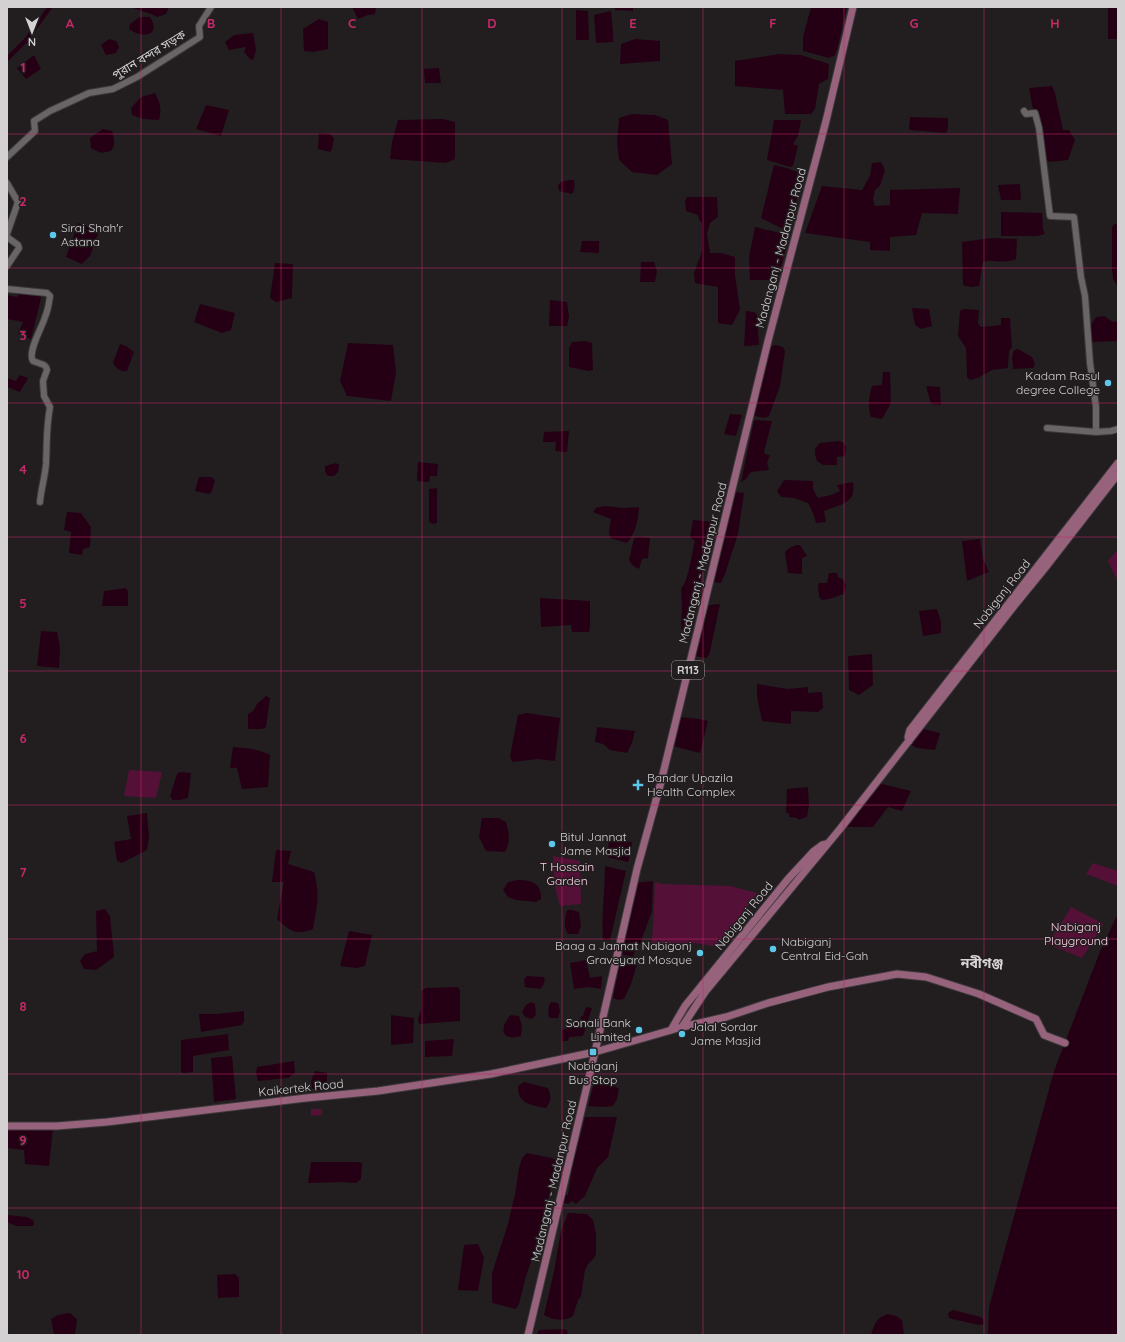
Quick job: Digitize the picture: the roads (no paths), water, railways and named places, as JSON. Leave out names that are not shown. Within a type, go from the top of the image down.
[{"type":"main road","name":"Madanganj - Madanpur Road","points":[[528,1335],[534,1316],[596,1052],[637,869],[661,782],[767,346],[826,121],[853,7]]},
{"type":"main road","name":"Nobiganj Road","points":[[909,741],[908,737],[910,730],[1118,463]]},
{"type":"main road","name":"Nobiganj Road","points":[[682,1027],[705,992],[828,844],[1118,474]]},
{"type":"main road","name":"Nobiganj Road","points":[[671,1030],[685,1006],[788,879],[814,851],[822,845],[828,844]]},
{"type":"main road","name":"Kaikertek Road","points":[[7,1126],[57,1126],[107,1122],[306,1098],[378,1091],[491,1074],[596,1052],[682,1027],[726,1017],[768,1003],[828,987],[897,974],[926,977],[979,994],[1036,1019],[1044,1034],[1065,1043]]},
{"type":"street","name":"পুরান বন্দর সড়ক","points":[[7,157],[35,131],[34,121],[50,110],[89,93],[113,89],[137,77],[200,37],[200,26],[211,7]]},
{"type":"street","points":[[1024,111],[1026,114],[1035,113],[1039,128],[1050,216],[1074,217],[1081,277],[1085,296],[1090,363],[1096,407],[1096,432]]},
{"type":"street","points":[[7,183],[18,202],[7,234]]},
{"type":"street","points":[[7,237],[18,245],[19,248],[7,266]]},
{"type":"street","points":[[7,289],[47,294],[50,296],[46,316],[33,347],[31,357],[32,361],[46,367],[47,370],[43,381],[44,396],[50,407],[46,425],[46,466],[41,488],[40,502]]},
{"type":"street","points":[[1047,428],[1096,432],[1118,429]]},
{"type":"waterway","points":[[7,59],[27,39],[50,7]]},
{"type":"place","name":"Siraj Shah'r Astana","points":[[53,235]]},
{"type":"place","name":"Kadam Rasul degree College","points":[[1108,383]]},
{"type":"place","name":"Bandar Upazila Health Complex","points":[[638,785]]},
{"type":"place","name":"Bitul Jannat Jame Masjid","points":[[552,844]]},
{"type":"place","name":"Nabiganj Central Eid-Gah","points":[[773,949]]},
{"type":"place","name":"Baag a Jannat Nabigonj Graveyard Mosque","points":[[700,953]]},
{"type":"place","name":"Sonali Bank Limited","points":[[639,1030]]},
{"type":"place","name":"Jalal Sordar Jame Masjid","points":[[682,1034]]},
{"type":"place","name":"Nobiganj Bus Stop","points":[[593,1052]]},
{"type":"district","name":"নবীগঞ্জ","points":[[982,963]]},
{"type":"park label","name":"T Hossain Garden","points":[[567,874]]},
{"type":"park label","name":"Nabiganj Playground","points":[[1076,934]]}]
